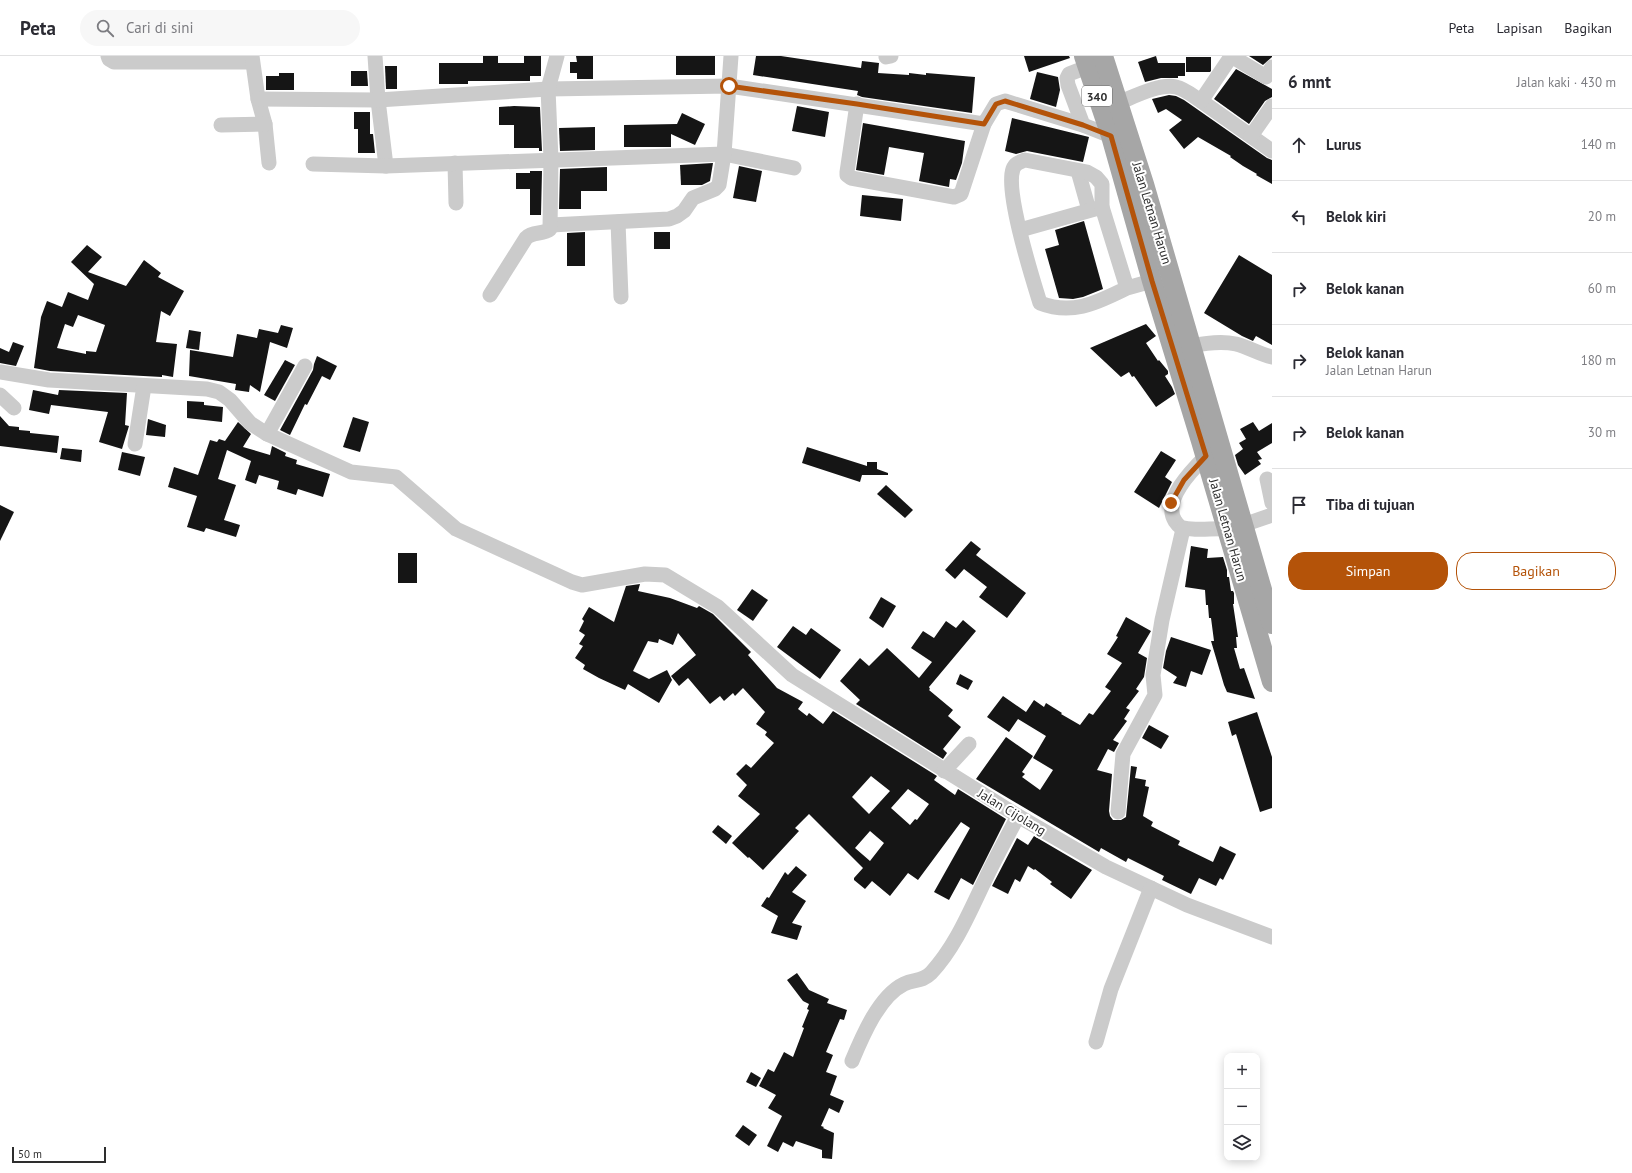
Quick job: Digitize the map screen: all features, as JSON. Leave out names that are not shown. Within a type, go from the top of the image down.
[{"type":"main road","name":"Jalan Letnan Harun","points":[[1091,60],[1118,103],[1122,177],[1152,281],[1235,527],[1267,647],[1272,682]]},
{"type":"main road","name":"Jalan Letnan Harun","points":[[1091,60],[1119,135],[1144,184],[1192,346],[1208,444]]},
{"type":"main road","name":"Jalan Letnan Harun","points":[[1235,527],[1271,614]]},
{"type":"street","points":[[108,56],[109,60],[114,62],[252,59],[258,99],[265,124],[269,163]]},
{"type":"street","points":[[375,56],[378,100],[386,166]]},
{"type":"street","points":[[490,295],[526,238],[534,234],[547,232],[550,229],[552,159],[548,89],[557,56]]},
{"type":"street","points":[[551,225],[669,219],[684,211],[693,198],[715,189],[719,185],[724,154],[731,56]]},
{"type":"street","points":[[1201,101],[1230,58],[1236,58],[1270,75]]},
{"type":"street","points":[[1083,125],[1068,85],[1067,78],[1068,74],[1091,60]]},
{"type":"street","points":[[258,99],[378,100],[548,89],[729,86],[984,124]]},
{"type":"street","points":[[1118,103],[1149,91],[1168,86],[1183,89],[1272,151]]},
{"type":"street","points":[[857,104],[847,172],[851,178],[954,197],[961,194],[984,124],[996,104],[1005,101],[1119,135]]},
{"type":"street","points":[[1251,136],[1272,106]]},
{"type":"street","points":[[221,125],[265,124]]},
{"type":"street","points":[[313,164],[386,166],[724,154],[794,168]]},
{"type":"street","points":[[1102,184],[1092,174],[1025,160],[1017,164],[1014,168],[1012,177],[1015,207],[1040,303],[1051,308],[1076,308],[1094,304],[1127,288],[1152,281]]},
{"type":"street","points":[[455,163],[456,203]]},
{"type":"street","points":[[1078,171],[1127,288]]},
{"type":"street","points":[[1102,184],[1122,177]]},
{"type":"street","points":[[1095,209],[1102,184]]},
{"type":"street","points":[[1020,230],[1095,209]]},
{"type":"street","points":[[618,222],[621,297]]},
{"type":"street","points":[[1192,346],[1213,342],[1237,344],[1261,355],[1272,357]]},
{"type":"street","points":[[267,434],[305,366]]},
{"type":"street","name":"Jalan Cijolang","points":[[0,372],[49,380],[207,389],[219,392],[230,400],[250,423],[267,434],[351,472],[396,477],[463,533],[572,582],[582,585],[645,574],[665,575],[718,607],[792,675],[1018,816],[1106,867],[1187,905],[1272,937]]},
{"type":"street","points":[[135,444],[144,386]]},
{"type":"street","points":[[0,395],[14,408]]},
{"type":"street","points":[[1208,444],[1184,480],[1171,503],[1172,517],[1176,523],[1183,528],[1235,527],[1272,515]]},
{"type":"street","points":[[1267,479],[1272,503]]},
{"type":"street","points":[[1118,812],[1123,754],[1155,695],[1153,675],[1162,620],[1183,528]]},
{"type":"street","points":[[944,771],[969,744]]},
{"type":"street","points":[[852,1061],[869,1022],[890,995],[904,984],[921,980],[930,973],[951,946],[970,914],[1018,816]]},
{"type":"street","points":[[1096,1042],[1111,989],[1151,888]]},
{"type":"building","points":[[483,56],[498,56],[498,63],[524,63],[524,56],[541,56],[541,76],[530,76],[530,81],[468,81],[468,84],[439,84],[439,63],[483,63]]},
{"type":"building","points":[[576,56],[593,56],[593,79],[577,79],[577,73],[570,73],[570,62],[577,62]]},
{"type":"building","points":[[676,56],[715,56],[715,75],[676,75]]},
{"type":"building","points":[[756,56],[781,56],[861,68],[862,61],[879,63],[878,73],[909,75],[909,73],[926,75],[926,73],[975,77],[972,113],[862,97],[857,95],[858,91],[753,75]]},
{"type":"building","points":[[1024,56],[1069,56],[1070,58],[1029,72]]},
{"type":"building","points":[[1156,56],[1158,63],[1185,63],[1185,76],[1178,76],[1178,78],[1161,78],[1145,82],[1138,62]]},
{"type":"building","points":[[1249,56],[1272,56],[1272,57],[1263,65]]},
{"type":"building","points":[[1186,57],[1211,57],[1211,71],[1186,72]]},
{"type":"building","points":[[385,66],[397,66],[397,89],[386,89]]},
{"type":"building","points":[[1236,69],[1272,89],[1272,97],[1265,101],[1249,124],[1214,99]]},
{"type":"building","points":[[351,71],[367,71],[368,86],[351,86]]},
{"type":"building","points":[[1037,72],[1058,77],[1060,90],[1056,107],[1030,99]]},
{"type":"building","points":[[279,73],[294,73],[294,90],[266,90],[266,76],[279,76]]},
{"type":"building","points":[[1169,95],[1176,96],[1184,100],[1272,160],[1272,184],[1256,175],[1257,174],[1230,157],[1231,156],[1198,137],[1184,149],[1169,130],[1182,120],[1166,109],[1158,113],[1152,99]]},
{"type":"building","points":[[797,106],[829,112],[825,137],[792,131]]},
{"type":"building","points":[[499,107],[540,107],[542,151],[539,151],[539,148],[514,148],[514,125],[499,125]]},
{"type":"building","points":[[354,112],[370,112],[370,134],[373,134],[375,153],[358,153],[358,129],[354,129]]},
{"type":"building","points":[[682,113],[705,124],[695,145],[671,134],[671,147],[624,147],[624,125],[677,124]]},
{"type":"building","points":[[1012,118],[1089,137],[1083,162],[1027,151],[1016,154],[1005,151]]},
{"type":"building","points":[[863,123],[965,141],[962,163],[956,180],[950,179],[949,187],[919,181],[924,153],[889,147],[884,175],[856,170]]},
{"type":"building","points":[[595,127],[595,150],[560,151],[559,128]]},
{"type":"building","points":[[713,163],[710,181],[702,185],[681,185],[680,165]]},
{"type":"building","points":[[739,166],[762,171],[756,202],[733,198]]},
{"type":"building","points":[[607,167],[607,191],[581,191],[581,209],[559,209],[560,169]]},
{"type":"building","points":[[530,171],[542,171],[541,215],[530,215],[530,189],[516,189],[516,173],[530,173]]},
{"type":"building","points":[[862,195],[903,199],[901,221],[860,216]]},
{"type":"building","points":[[1084,221],[1103,289],[1083,297],[1073,299],[1059,298],[1045,249],[1059,245],[1055,230]]},
{"type":"building","points":[[585,232],[585,266],[567,266],[567,233]]},
{"type":"building","points":[[654,232],[670,232],[670,249],[654,249]]},
{"type":"building","points":[[87,245],[102,257],[88,272],[126,286],[144,260],[161,273],[158,277],[184,291],[170,316],[161,311],[156,342],[177,344],[173,377],[162,375],[162,377],[50,371],[34,368],[41,317],[47,301],[62,307],[68,292],[88,300],[94,284],[71,262]],"holes":[[[78,315],[105,325],[96,352],[86,351],[86,354],[57,348],[65,324],[73,327]]]},
{"type":"building","points":[[1239,255],[1272,275],[1272,345],[1256,336],[1253,341],[1242,336],[1204,313]]},
{"type":"building","points":[[1146,324],[1156,336],[1146,343],[1158,361],[1159,360],[1168,371],[1168,374],[1165,376],[1175,394],[1156,407],[1134,376],[1132,377],[1129,372],[1121,377],[1090,348]]},
{"type":"building","points":[[281,325],[293,328],[287,348],[270,342],[260,392],[250,385],[249,392],[235,390],[236,384],[189,376],[190,350],[233,357],[237,334],[257,338],[259,329],[278,333]]},
{"type":"building","points":[[189,330],[201,332],[199,350],[186,348]]},
{"type":"building","points":[[13,342],[24,346],[16,366],[0,363],[0,348],[9,352]]},
{"type":"building","points":[[317,356],[337,366],[330,380],[322,376],[307,405],[305,404],[290,435],[280,430],[313,370]]},
{"type":"building","points":[[285,360],[295,365],[275,401],[264,395]]},
{"type":"building","points":[[33,390],[58,395],[59,390],[127,393],[125,425],[129,426],[122,449],[99,442],[108,412],[51,405],[49,414],[29,410]]},
{"type":"building","points":[[187,401],[204,402],[204,405],[223,407],[222,422],[187,418]]},
{"type":"building","points":[[0,416],[9,426],[19,427],[19,430],[30,431],[30,433],[59,436],[57,453],[0,446]]},
{"type":"building","points":[[353,417],[369,422],[360,452],[343,447]]},
{"type":"building","points":[[148,419],[166,425],[165,437],[146,435]]},
{"type":"building","points":[[238,422],[251,434],[243,447],[270,455],[272,446],[286,453],[285,456],[297,460],[296,464],[330,474],[323,497],[298,489],[296,495],[277,489],[279,481],[259,475],[256,484],[245,480],[251,461],[227,450],[218,479],[236,485],[224,520],[240,525],[236,537],[206,528],[204,532],[187,527],[197,496],[168,487],[174,467],[198,475],[210,440],[217,442],[219,439],[225,441]]},
{"type":"building","points":[[1253,422],[1259,431],[1272,423],[1272,443],[1257,452],[1262,459],[1258,460],[1261,464],[1245,475],[1238,465],[1235,455],[1243,449],[1239,443],[1246,439],[1240,429]]},
{"type":"building","points":[[807,447],[867,466],[867,462],[877,462],[877,469],[888,473],[888,475],[862,475],[860,482],[802,463]]},
{"type":"building","points":[[62,448],[82,450],[81,462],[60,459]]},
{"type":"building","points":[[1161,451],[1176,460],[1165,477],[1172,482],[1159,508],[1134,492]]},
{"type":"building","points":[[122,452],[145,457],[140,476],[118,470]]},
{"type":"building","points":[[886,485],[913,510],[905,518],[877,494]]},
{"type":"building","points":[[0,505],[14,512],[0,541]]},
{"type":"building","points":[[971,541],[981,549],[976,555],[1026,593],[1007,618],[979,597],[987,587],[964,569],[955,579],[945,570]]},
{"type":"building","points":[[1191,546],[1208,549],[1207,558],[1223,557],[1227,570],[1227,577],[1229,577],[1231,591],[1234,593],[1233,604],[1238,637],[1236,637],[1237,648],[1234,648],[1240,669],[1244,668],[1255,699],[1227,692],[1224,685],[1211,641],[1214,641],[1211,618],[1209,618],[1208,605],[1206,605],[1205,590],[1185,587]]},
{"type":"building","points":[[398,553],[417,553],[417,583],[398,583]]},
{"type":"building","points":[[640,584],[638,591],[670,598],[697,608],[699,606],[713,614],[751,652],[748,655],[777,688],[803,702],[798,709],[807,716],[809,713],[823,724],[833,711],[937,776],[934,780],[955,795],[958,789],[1006,819],[973,885],[961,878],[949,900],[934,892],[970,828],[961,822],[918,880],[908,873],[890,896],[872,881],[865,889],[854,880],[863,868],[809,814],[795,828],[799,831],[763,870],[749,857],[748,858],[732,843],[760,814],[738,796],[747,785],[736,774],[746,764],[751,768],[774,743],[765,735],[767,732],[756,724],[765,712],[743,688],[735,696],[733,693],[724,701],[720,696],[710,704],[688,678],[679,686],[671,676],[696,655],[678,633],[673,645],[659,639],[658,643],[648,641],[633,671],[649,679],[667,670],[672,680],[659,703],[628,684],[625,690],[599,678],[583,669],[585,665],[575,658],[583,646],[579,644],[585,635],[579,631],[584,621],[582,619],[589,607],[614,622],[626,586]],"holes":[[[871,776],[890,791],[869,814],[852,797]],[[908,789],[929,804],[917,820],[915,819],[910,825],[891,808]],[[870,831],[884,843],[870,861],[855,848]]]},
{"type":"building","points":[[752,589],[768,600],[753,621],[737,610]]},
{"type":"building","points":[[881,597],[896,606],[883,628],[869,618]]},
{"type":"building","points":[[1126,617],[1151,631],[1138,653],[1147,658],[1144,677],[1136,689],[1139,691],[1126,708],[1130,710],[1124,719],[1127,721],[1113,740],[1119,743],[1114,752],[1108,749],[1097,770],[1112,774],[1109,811],[1113,820],[1121,820],[1126,817],[1131,766],[1137,767],[1135,778],[1146,780],[1145,786],[1149,787],[1143,816],[1153,822],[1151,826],[1180,841],[1178,845],[1213,862],[1220,846],[1236,854],[1223,880],[1220,878],[1216,886],[1199,878],[1191,894],[1162,880],[1164,876],[1128,858],[1126,862],[1101,848],[1099,852],[976,779],[1006,737],[1033,756],[1022,772],[1025,774],[1022,777],[1040,790],[1053,770],[1033,758],[1046,736],[1018,719],[1009,732],[987,717],[1003,696],[1026,712],[1034,700],[1044,707],[1046,703],[1080,725],[1089,713],[1093,715],[1111,691],[1105,687],[1122,663],[1107,654],[1118,637],[1116,636]]},
{"type":"building","points":[[963,620],[976,631],[929,687],[929,690],[953,710],[948,716],[961,727],[943,749],[947,753],[943,759],[856,704],[860,700],[840,681],[860,658],[869,666],[887,648],[919,678],[932,662],[911,648],[923,631],[934,638],[946,621],[956,628]]},
{"type":"building","points":[[793,626],[806,635],[811,628],[841,650],[820,679],[777,647]]},
{"type":"building","points":[[1171,637],[1211,650],[1202,675],[1191,671],[1186,687],[1173,683],[1177,677],[1163,668],[1166,651]]},
{"type":"building","points":[[960,674],[973,681],[968,690],[956,684]]},
{"type":"building","points":[[1257,712],[1272,757],[1272,808],[1260,812],[1236,734],[1232,736],[1228,722]]},
{"type":"building","points":[[1149,725],[1169,736],[1161,749],[1142,738]]},
{"type":"building","points":[[718,825],[732,836],[726,844],[712,832]]},
{"type":"building","points":[[1034,836],[1092,870],[1071,899],[1050,884],[1052,882],[1035,869],[1034,870],[1028,866],[1020,882],[1015,879],[1008,894],[992,886],[1017,838],[1028,845]]},
{"type":"building","points":[[796,866],[807,875],[792,892],[806,901],[792,923],[802,926],[797,940],[771,933],[778,916],[761,906],[767,897],[769,898],[785,872],[788,875]]},
{"type":"building","points":[[797,973],[809,990],[829,999],[827,1003],[847,1010],[844,1020],[840,1019],[826,1052],[833,1055],[826,1072],[837,1076],[830,1095],[844,1101],[839,1113],[829,1108],[821,1126],[834,1133],[832,1159],[822,1158],[822,1150],[796,1141],[793,1147],[783,1142],[778,1152],[767,1146],[782,1116],[768,1108],[776,1095],[759,1086],[768,1069],[774,1072],[784,1052],[793,1057],[809,1010],[807,1009],[809,1004],[803,1001],[787,980]]},
{"type":"building","points":[[751,1072],[761,1078],[756,1087],[746,1082]]},
{"type":"building","points":[[743,1125],[757,1135],[749,1146],[735,1136]]},
{"type":"route","points":[[729,86],[984,124],[996,104],[1005,101],[1083,125],[1111,136],[1152,281],[1206,456],[1184,480],[1171,503]]}]
